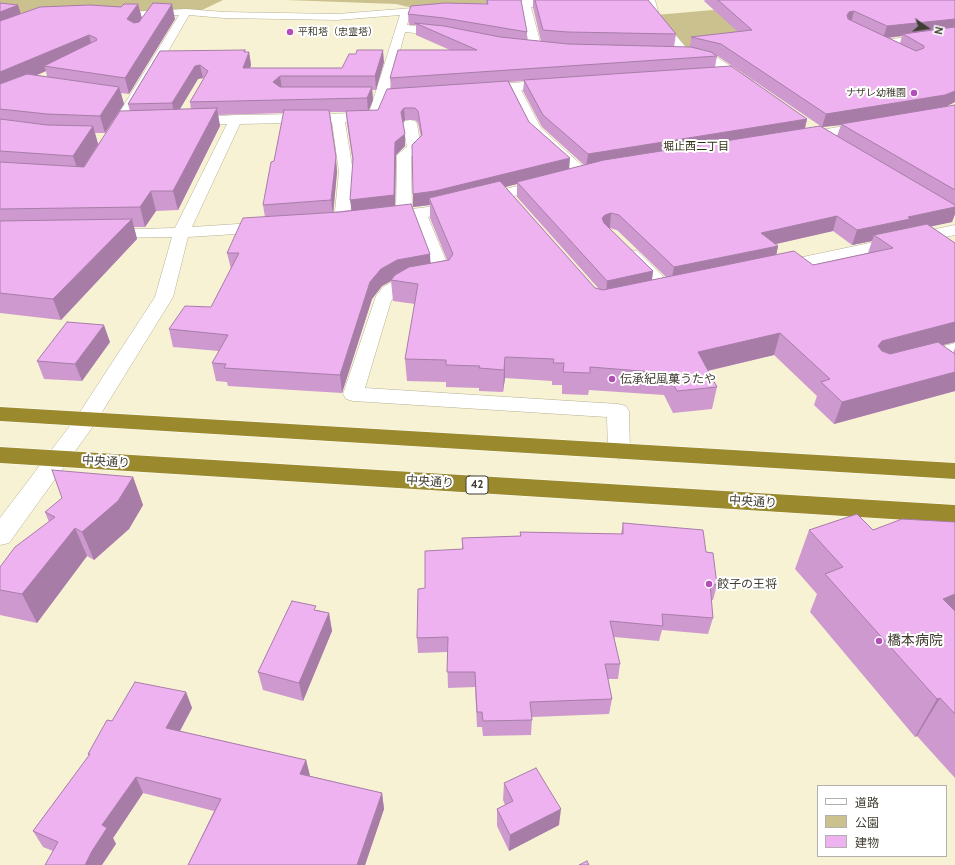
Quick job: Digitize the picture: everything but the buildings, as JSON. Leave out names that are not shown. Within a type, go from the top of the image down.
[{"type":"highway","points":[[0,414],[955,471]]},
{"type":"highway","name":"中央通り","points":[[0,455],[955,514]]},
{"type":"street","points":[[641,0],[649,0],[654,16],[685,53],[689,55]]},
{"type":"street","points":[[478,6],[571,2]]},
{"type":"street","points":[[522,47],[540,50],[525,3]]},
{"type":"street","points":[[116,5],[102,12],[186,12],[224,15],[337,17],[449,8]]},
{"type":"street","points":[[150,122],[116,129],[186,12]]},
{"type":"street","points":[[189,109],[178,121],[374,117],[382,95],[405,12]]},
{"type":"street","points":[[145,24],[153,13]]},
{"type":"street","points":[[401,28],[458,36]]},
{"type":"street","points":[[882,43],[955,35]]},
{"type":"street","points":[[869,37],[900,53]]},
{"type":"street","points":[[937,37],[955,46]]},
{"type":"street","points":[[674,54],[689,55],[714,60],[757,90]]},
{"type":"street","points":[[710,74],[733,72]]},
{"type":"street","points":[[467,90],[566,83]]},
{"type":"street","points":[[373,218],[510,201],[577,176],[535,130],[513,87]]},
{"type":"street","points":[[367,95],[428,93]]},
{"type":"street","points":[[119,98],[134,100]]},
{"type":"street","points":[[338,117],[346,172],[342,221]]},
{"type":"street","points":[[0,536],[86,420],[164,297],[181,233],[236,120]]},
{"type":"street","points":[[410,124],[414,148],[404,155],[412,214],[443,275],[405,282],[389,291],[382,300],[353,394],[618,411],[619,451]]},
{"type":"street","points":[[789,139],[884,124]]},
{"type":"street","points":[[807,125],[840,147]]},
{"type":"street","points":[[327,222],[358,219]]},
{"type":"street","points":[[88,234],[181,233],[281,226]]},
{"type":"street","points":[[766,269],[955,230]]},
{"type":"street","points":[[620,244],[675,289],[645,295]]},
{"type":"street","points":[[911,360],[955,349]]},
{"type":"street","points":[[932,355],[955,372]]},
{"type":"green space","points":[[0,0],[223,0],[200,11],[47,15],[0,11]]},
{"type":"green space","points":[[286,0],[596,0],[493,3],[413,8],[396,4]]},
{"type":"green space","points":[[816,3],[690,50],[681,44],[656,15],[758,6]]},
{"type":"place","name":"平和塔（忠霊塔）","points":[[290,32]]},
{"type":"place","name":"ナザレ幼稚園","points":[[914,93]]},
{"type":"place","name":"伝承紀風菓うたや","points":[[612,379]]},
{"type":"place","name":"餃子の王将","points":[[709,584]]},
{"type":"place","name":"橋本病院","points":[[879,641]]},
{"type":"district","name":"堀止西二丁目","points":[[696,147]]}]
